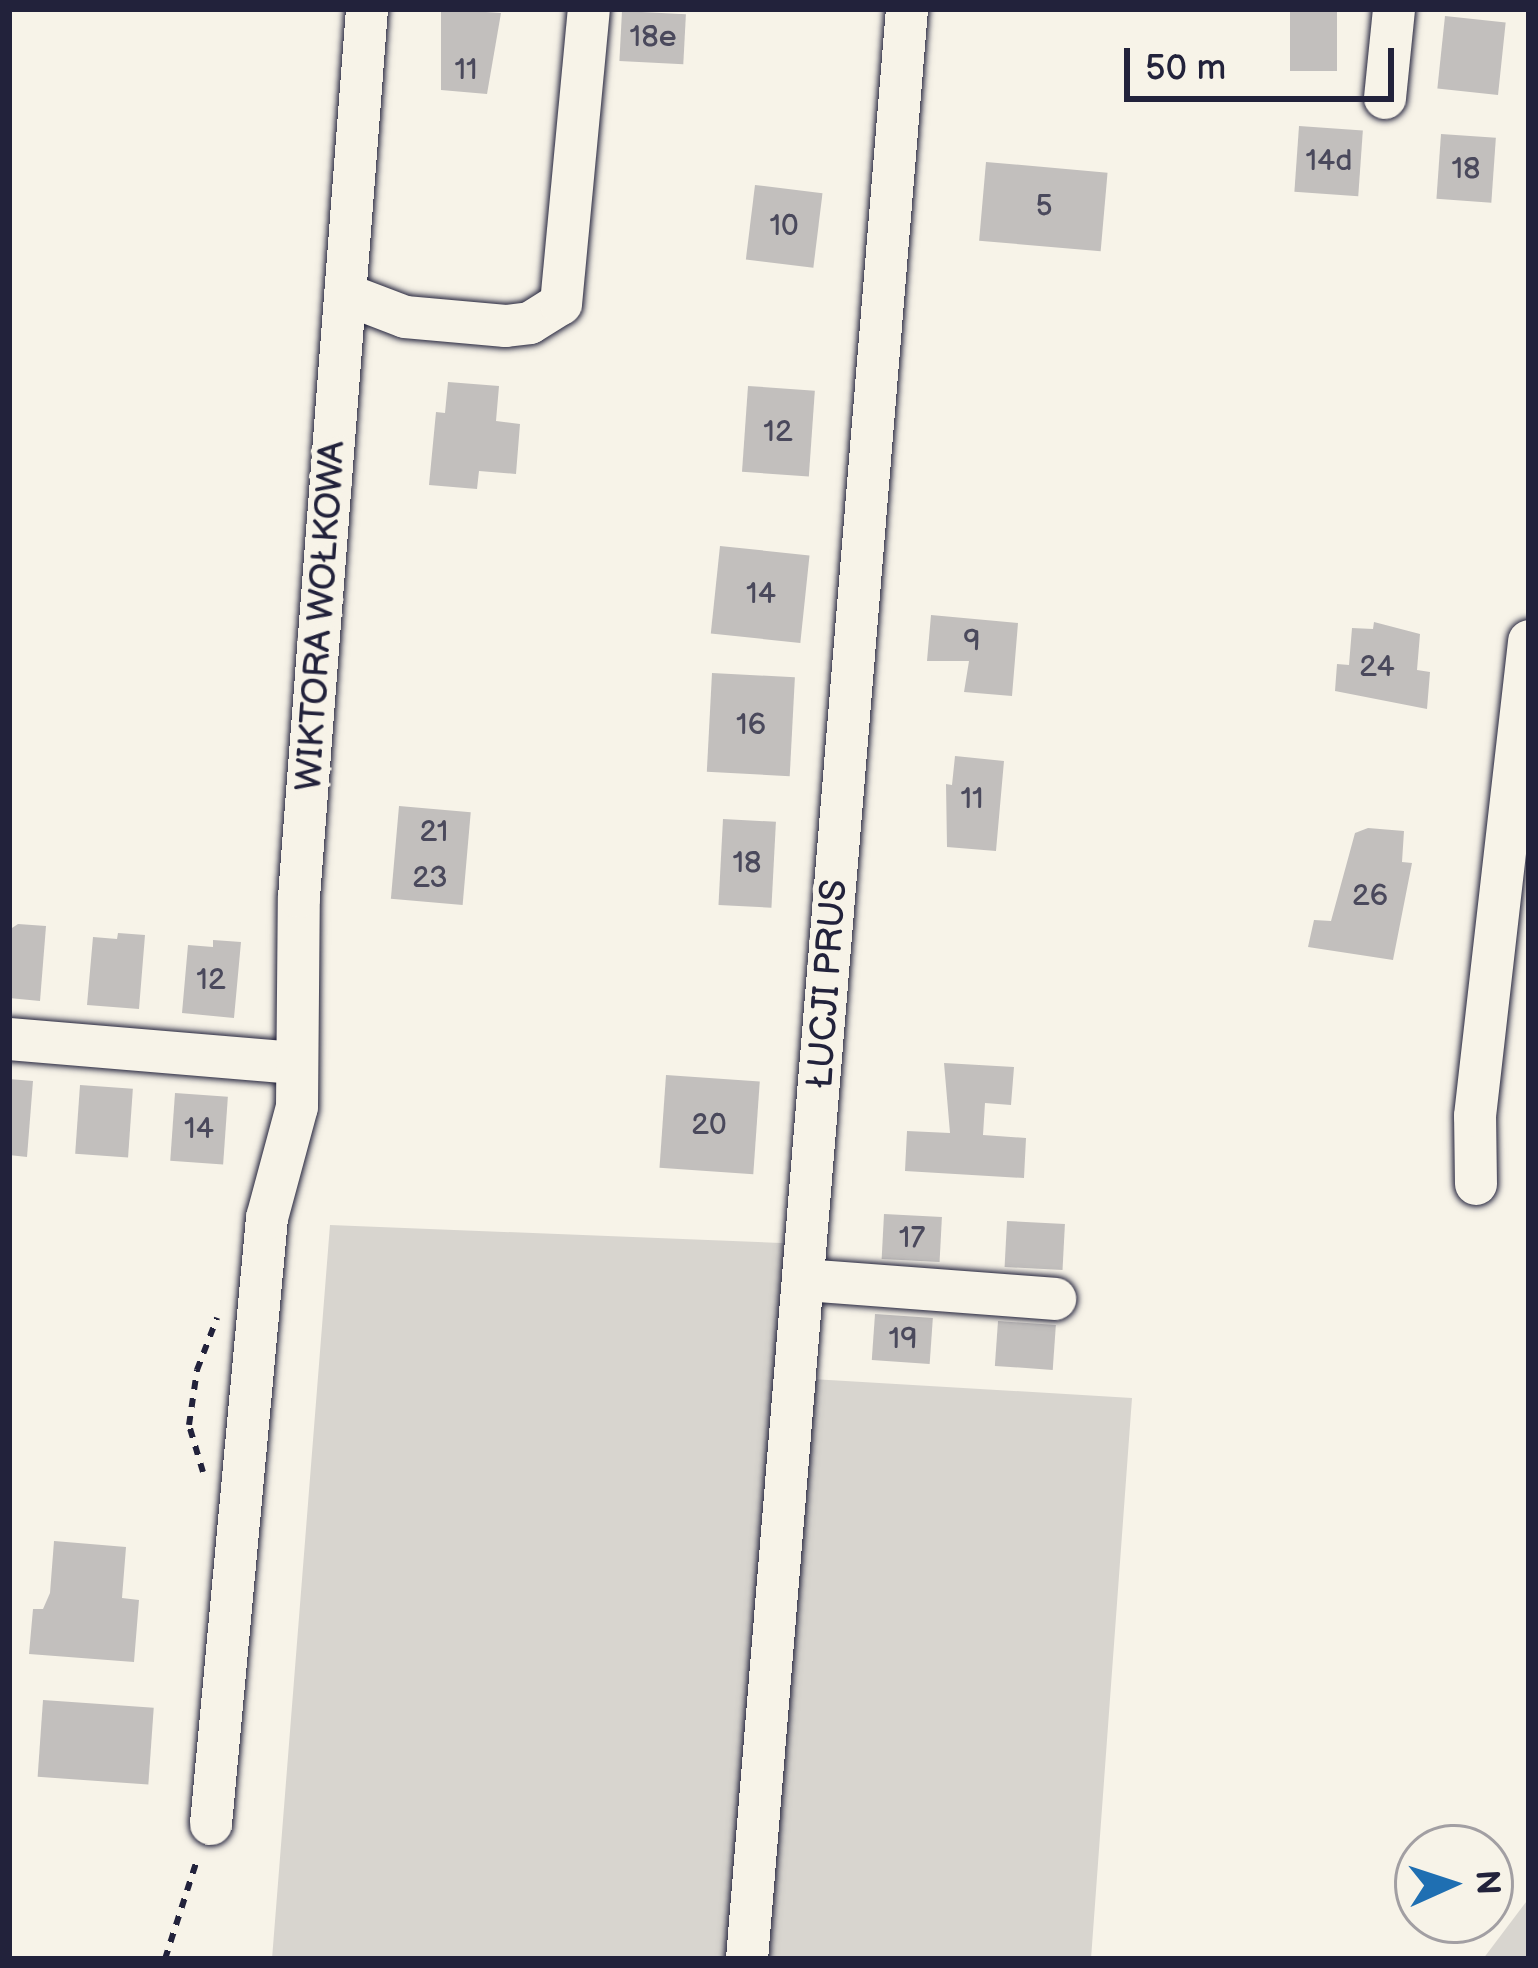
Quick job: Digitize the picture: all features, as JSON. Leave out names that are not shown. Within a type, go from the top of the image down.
[{"type":"street","name":"WIKTORA WOŁKOWA","points":[[211,1824],[267,1218],[291,1149],[292,1063],[368,9]]},
{"type":"street","points":[[345,294],[405,317],[506,326],[530,323],[561,304],[589,9]]},
{"type":"street","name":"ŁUCJI PRUS","points":[[747,1959],[907,9]]},
{"type":"street","points":[[1385,98],[1394,9]]},
{"type":"street","points":[[1476,1184],[1475,1116],[1529,641]]},
{"type":"street","points":[[9,1040],[292,1063]]},
{"type":"street","points":[[803,1280],[1055,1299]]},
{"type":"path","points":[[165,1959],[211,1824]]},
{"type":"shaded area","points":[[330,1225],[806,1244],[795,1378],[1132,1398],[1091,1959],[272,1959]]},
{"type":"shaded area","points":[[1529,1898],[1529,1959],[1483,1959],[1494,1944],[1514,1944],[1514,1918]]},
{"type":"building","points":[[441,9],[501,13],[487,94],[441,90]]},
{"type":"building","points":[[1290,9],[1337,9],[1337,71],[1290,71]]},
{"type":"building","points":[[622,11],[686,14],[683,64],[619,61]]},
{"type":"building","points":[[1445,16],[1506,22],[1498,95],[1437,89]]},
{"type":"building","points":[[1299,126],[1363,130],[1358,196],[1294,192]]},
{"type":"building","points":[[1441,134],[1496,138],[1491,203],[1436,199]]},
{"type":"building","points":[[986,162],[1108,173],[1101,251],[979,241]]},
{"type":"building","points":[[755,185],[822,193],[813,268],[746,259]]},
{"type":"building","points":[[448,382],[499,386],[496,421],[520,424],[516,474],[479,471],[477,489],[429,485],[436,412],[445,413]]},
{"type":"building","points":[[748,386],[815,391],[809,476],[742,472]]},
{"type":"building","points":[[720,546],[810,555],[800,643],[711,634]]},
{"type":"building","points":[[931,615],[1018,623],[1012,696],[964,692],[969,661],[927,661]]},
{"type":"building","points":[[1374,622],[1420,634],[1417,670],[1430,672],[1427,709],[1335,691],[1337,664],[1349,665],[1352,628],[1373,629]]},
{"type":"building","points":[[712,673],[795,677],[790,776],[707,772]]},
{"type":"building","points":[[955,756],[1004,761],[996,851],[947,847],[946,784],[952,785]]},
{"type":"building","points":[[399,806],[471,812],[463,905],[391,899]]},
{"type":"building","points":[[723,819],[776,822],[771,908],[718,905]]},
{"type":"building","points":[[1368,828],[1404,831],[1402,862],[1412,863],[1393,960],[1308,947],[1314,920],[1331,921],[1355,833]]},
{"type":"building","points":[[18,924],[46,926],[40,1001],[9,998],[9,930]]},
{"type":"building","points":[[118,933],[145,935],[139,1009],[87,1005],[93,937],[117,939]]},
{"type":"building","points":[[213,940],[241,942],[234,1018],[182,1013],[188,945],[213,947]]},
{"type":"building","points":[[944,1063],[1014,1067],[1011,1105],[985,1103],[983,1135],[1026,1138],[1024,1178],[905,1171],[907,1131],[950,1133]]},
{"type":"building","points":[[666,1075],[760,1082],[753,1174],[660,1168]]},
{"type":"building","points":[[9,1079],[33,1081],[27,1157],[9,1155]]},
{"type":"building","points":[[80,1085],[133,1089],[128,1158],[75,1154]]},
{"type":"building","points":[[175,1093],[228,1097],[223,1165],[170,1161]]},
{"type":"building","points":[[884,1214],[942,1217],[940,1262],[882,1259]]},
{"type":"building","points":[[1007,1221],[1065,1224],[1063,1270],[1005,1267]]},
{"type":"building","points":[[875,1314],[933,1318],[930,1364],[872,1360]]},
{"type":"building","points":[[998,1321],[1056,1325],[1053,1370],[995,1366]]},
{"type":"building","points":[[54,1541],[126,1547],[122,1598],[139,1600],[134,1662],[29,1654],[33,1609],[43,1609],[50,1593]]},
{"type":"building","points":[[43,1700],[154,1708],[148,1785],[38,1777]]}]
